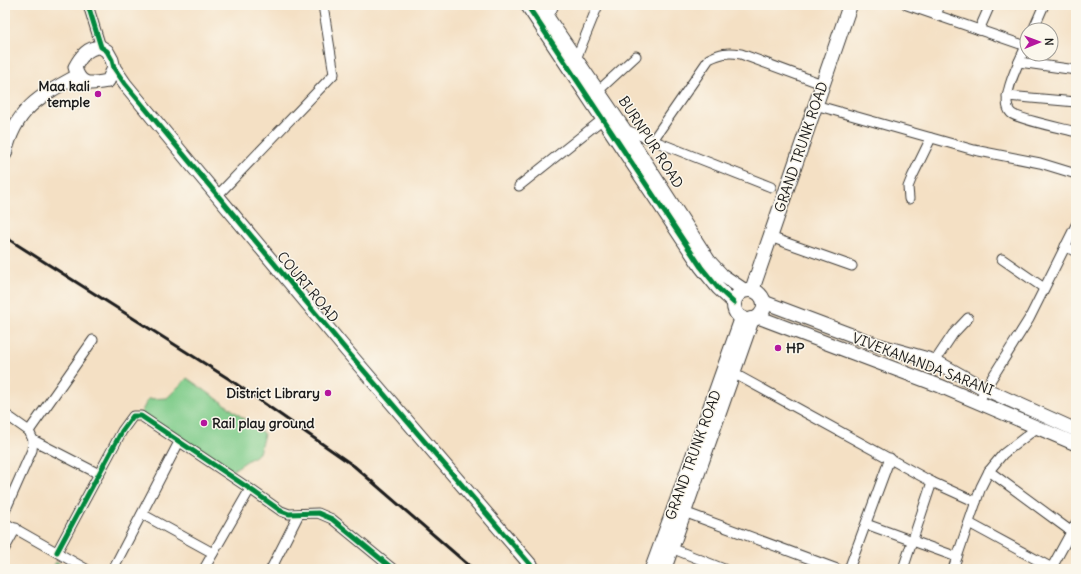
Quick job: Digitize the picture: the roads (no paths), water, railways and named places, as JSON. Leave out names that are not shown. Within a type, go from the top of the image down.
[{"type":"main road","name":"GRAND TRUNK ROAD","points":[[734,303],[737,296],[748,290],[770,237],[850,5]]},
{"type":"main road","points":[[748,290],[760,294],[764,302]]},
{"type":"main road","name":"GRAND TRUNK ROAD","points":[[652,569],[678,498],[750,318],[763,310],[764,302]]},
{"type":"main road","points":[[734,303],[737,314],[750,318]]},
{"type":"main road","name":"GRAND TRUNK ROAD","points":[[664,569],[733,373],[750,318]]},
{"type":"street","name":"COURT ROAD","points":[[88,5],[101,47],[107,52],[112,60],[114,68],[125,84],[347,351],[534,569]]},
{"type":"street","points":[[217,196],[334,74],[323,5]]},
{"type":"street","points":[[527,5],[701,266],[718,288],[734,303]]},
{"type":"street","name":"BURNPUR ROAD","points":[[539,5],[624,129],[709,261],[722,275],[748,290]]},
{"type":"street","points":[[548,18],[554,5]]},
{"type":"street","points":[[576,59],[598,5]]},
{"type":"street","points":[[907,5],[1019,42]]},
{"type":"street","points":[[936,15],[940,5]]},
{"type":"street","points":[[979,30],[990,5]]},
{"type":"street","points":[[1037,22],[1044,5]]},
{"type":"street","points":[[101,47],[95,47],[88,50],[80,59],[76,67],[77,76],[84,82],[101,82],[108,80],[114,68]]},
{"type":"street","points":[[653,140],[709,59],[721,54],[731,52],[741,54],[822,84]]},
{"type":"street","points":[[598,91],[636,56]]},
{"type":"street","points":[[1076,70],[1019,62],[1012,78],[1007,96],[1006,107],[1011,114],[1021,118],[1076,132]]},
{"type":"street","points":[[5,154],[12,133],[28,108],[40,97],[77,76]]},
{"type":"street","points":[[1007,96],[1076,102]]},
{"type":"street","points":[[815,105],[974,150],[1040,163],[1076,174]]},
{"type":"street","points":[[519,186],[602,119]]},
{"type":"street","points":[[624,129],[771,186]]},
{"type":"street","points":[[909,199],[908,187],[931,138]]},
{"type":"street","points":[[978,402],[1029,319],[1076,225]]},
{"type":"street","points":[[770,237],[852,266]]},
{"type":"street","points":[[1065,246],[1076,252]]},
{"type":"street","points":[[1002,258],[1044,288]]},
{"type":"street","name":"VIVEKANANDA SARANI","points":[[764,302],[878,346],[935,362],[985,389],[1076,430]]},
{"type":"street","name":"VIVEKANANDA SARANI","points":[[750,318],[940,386],[1076,444]]},
{"type":"street","points":[[935,362],[953,334],[968,318]]},
{"type":"street","points":[[29,431],[93,340]]},
{"type":"street","points":[[733,373],[932,482],[976,502]]},
{"type":"street","points":[[5,414],[29,431],[33,440],[32,450],[5,511]]},
{"type":"street","points":[[57,552],[122,431],[133,416],[141,416],[281,511],[289,514],[318,513],[332,519],[394,569]]},
{"type":"street","points":[[953,569],[976,502],[989,472],[1003,454],[1038,427]]},
{"type":"street","points":[[33,440],[99,474]]},
{"type":"street","points":[[114,569],[179,442]]},
{"type":"street","points":[[850,569],[890,458]]},
{"type":"street","points":[[989,472],[1073,533]]},
{"type":"street","points":[[903,569],[932,482]]},
{"type":"street","points":[[204,569],[250,489]]},
{"type":"street","points":[[684,512],[837,569]]},
{"type":"street","points":[[142,514],[213,553]]},
{"type":"street","points":[[271,569],[299,514]]},
{"type":"street","points":[[5,523],[86,569]]},
{"type":"street","points":[[969,523],[1051,568],[1073,533],[1076,523]]},
{"type":"street","points":[[866,524],[957,556]]},
{"type":"street","points":[[5,548],[16,528]]},
{"type":"street","points":[[671,548],[724,569]]},
{"type":"railway","points":[[5,237],[229,379],[354,466],[473,569]]},
{"type":"place","name":"Maa kali temple","points":[[98,94]]},
{"type":"place","name":"HP","points":[[778,348]]},
{"type":"place","name":"District Library","points":[[328,393]]},
{"type":"place","name":"Rail play ground","points":[[204,423]]}]
